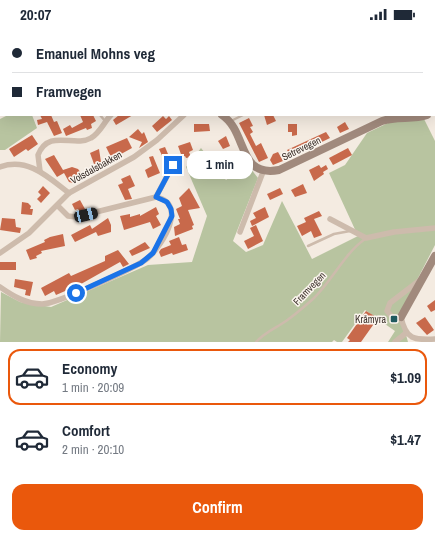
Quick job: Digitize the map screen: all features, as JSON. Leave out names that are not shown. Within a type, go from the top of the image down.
[{"type":"street","points":[[40,171],[38,155],[48,143],[54,140],[86,140],[95,135],[111,116]]},
{"type":"street","name":"Volsdalsbakken","points":[[0,253],[28,233],[70,193],[134,157],[157,140],[183,116]]},
{"type":"street","points":[[223,116],[230,122],[250,162],[255,168],[263,172],[240,232]]},
{"type":"street","name":"Setrevegen","points":[[263,172],[279,170],[382,121],[423,116]]},
{"type":"street","points":[[0,167],[19,164],[30,166],[40,171],[70,193]]},
{"type":"street","points":[[156,197],[173,165]]},
{"type":"street","points":[[0,288],[13,296],[28,302],[43,304],[53,302],[141,263],[149,257],[157,247],[172,216],[171,209],[167,202],[156,197],[76,217],[68,216],[58,206]]},
{"type":"street","points":[[330,220],[353,230],[366,238],[394,232],[435,228]]},
{"type":"street","points":[[435,256],[401,317],[406,332],[414,339],[435,339]]},
{"type":"street","points":[[401,317],[393,318],[388,314],[387,309],[390,303],[423,276]]},
{"type":"street","points":[[395,342],[406,332]]},
{"type":"lane","points":[[101,116],[105,122]]},
{"type":"lane","points":[[230,122],[242,116]]},
{"type":"lane","points":[[308,246],[334,234],[353,230]]},
{"type":"lane","name":"Framvegen","points":[[256,342],[267,332],[299,312],[314,298],[354,248],[366,238]]},
{"type":"green space","points":[[6,116],[32,116],[37,128],[5,150],[0,150],[0,119]]},
{"type":"green space","points":[[385,116],[422,116],[435,141],[435,245],[400,313],[408,342],[388,342],[395,331],[365,310],[342,342],[337,342],[334,340],[332,342],[0,342],[1,292],[20,302],[51,307],[148,265],[192,262],[207,216],[186,167],[201,148],[226,180],[247,164],[258,178],[233,241],[246,252],[263,245],[282,201],[312,259],[358,236],[329,173],[345,165],[367,133],[388,123]]},
{"type":"building","points":[[40,116],[51,116],[54,122],[57,121],[62,133],[54,136],[47,122],[38,125],[37,120],[42,119]]},
{"type":"building","points":[[80,116],[94,116],[96,121],[91,124],[92,128],[87,130],[86,128],[66,136],[63,129],[70,125],[72,128],[83,122]]},
{"type":"building","points":[[118,116],[131,116],[116,125],[113,120]]},
{"type":"building","points":[[163,116],[166,119],[169,116],[172,120],[157,132],[152,126]]},
{"type":"building","points":[[264,116],[274,116],[276,121],[267,125]]},
{"type":"building","points":[[249,118],[253,126],[250,127],[253,132],[250,134],[256,146],[261,143],[268,158],[259,162],[239,123]]},
{"type":"building","points":[[345,122],[349,129],[340,133],[337,127]]},
{"type":"building","points":[[194,124],[209,124],[210,131],[194,132]]},
{"type":"building","points":[[288,124],[297,124],[297,135],[292,136],[292,132],[288,132]]},
{"type":"building","points":[[138,129],[142,134],[144,132],[148,142],[139,148],[142,142],[129,137]]},
{"type":"building","points":[[326,132],[330,138],[291,157],[287,150]]},
{"type":"building","points":[[32,135],[38,144],[28,151],[26,149],[14,157],[9,149]]},
{"type":"building","points":[[226,136],[230,146],[223,149],[218,141]]},
{"type":"building","points":[[127,138],[132,148],[112,159],[106,147]]},
{"type":"building","points":[[190,142],[193,150],[189,152],[191,157],[182,157],[178,146]]},
{"type":"building","points":[[165,147],[171,161],[166,164],[159,149]]},
{"type":"building","points":[[348,148],[352,155],[333,165],[329,158]]},
{"type":"building","points":[[99,149],[101,162],[94,164],[90,153]]},
{"type":"building","points":[[278,152],[283,161],[273,165],[270,160],[273,154]]},
{"type":"building","points":[[54,155],[63,170],[72,167],[78,169],[84,177],[73,183],[69,182],[64,173],[57,177],[45,159]]},
{"type":"building","points":[[153,156],[160,173],[148,178],[145,170],[152,166],[149,157]]},
{"type":"building","points":[[228,159],[232,168],[224,172],[220,163]]},
{"type":"building","points":[[319,165],[321,168],[326,165],[328,169],[314,181],[309,170]]},
{"type":"building","points":[[130,175],[135,186],[128,189],[132,199],[125,200],[118,185],[123,183],[121,179]]},
{"type":"building","points":[[303,184],[307,193],[295,197],[291,190]]},
{"type":"building","points":[[43,186],[50,193],[41,203],[37,199],[41,195],[38,192]]},
{"type":"building","points":[[189,188],[200,208],[188,210],[194,225],[192,226],[193,229],[175,236],[174,227],[180,224],[178,219],[180,219],[176,209],[182,206],[179,198]]},
{"type":"building","points":[[280,188],[283,194],[270,200],[267,194]]},
{"type":"building","points":[[80,200],[85,209],[80,212],[78,209],[75,210],[72,204]]},
{"type":"building","points":[[22,202],[28,203],[31,206],[30,209],[33,209],[32,215],[21,214]]},
{"type":"building","points":[[156,207],[159,214],[156,216],[161,225],[153,229],[150,222],[124,230],[120,216],[130,214],[130,217],[140,214],[140,216]]},
{"type":"building","points":[[265,207],[269,217],[252,226],[250,221],[256,218],[253,213]]},
{"type":"building","points":[[319,211],[322,216],[314,219],[322,235],[314,238],[311,231],[302,236],[297,226],[306,222],[304,218]]},
{"type":"building","points":[[2,218],[15,219],[16,227],[21,228],[20,233],[0,230]]},
{"type":"building","points":[[108,218],[111,225],[111,232],[98,236],[96,232],[75,242],[71,235],[90,225],[92,229]]},
{"type":"building","points":[[256,225],[263,241],[248,249],[244,241],[254,236],[250,228]]},
{"type":"building","points":[[63,234],[65,246],[41,251],[42,253],[36,256],[37,258],[30,260],[26,250],[45,242],[44,240],[50,237]]},
{"type":"building","points":[[179,237],[182,245],[186,244],[188,250],[161,257],[159,252],[161,249],[171,245],[169,241]]},
{"type":"building","points":[[145,242],[150,248],[132,256],[129,251]]},
{"type":"building","points":[[118,250],[129,264],[123,267],[120,262],[81,284],[56,295],[54,291],[45,296],[41,288],[69,273],[71,276],[105,261],[105,256]]},
{"type":"building","points":[[0,262],[16,262],[16,270],[0,270]]},
{"type":"building","points":[[15,279],[33,282],[30,296],[25,295],[26,290],[14,287]]},
{"type":"building","points":[[435,300],[435,310],[431,312],[427,306]]},
{"type":"building","points":[[366,311],[378,318],[361,342],[348,342],[350,340],[347,338]]},
{"type":"building","points":[[425,317],[434,330],[427,335],[416,323]]},
{"type":"place","name":"Kråmyra","points":[[394,319]]},
{"type":"route","points":[[76,293],[125,269],[141,263],[153,253],[171,222],[172,213],[169,204],[156,197],[173,165]]}]
